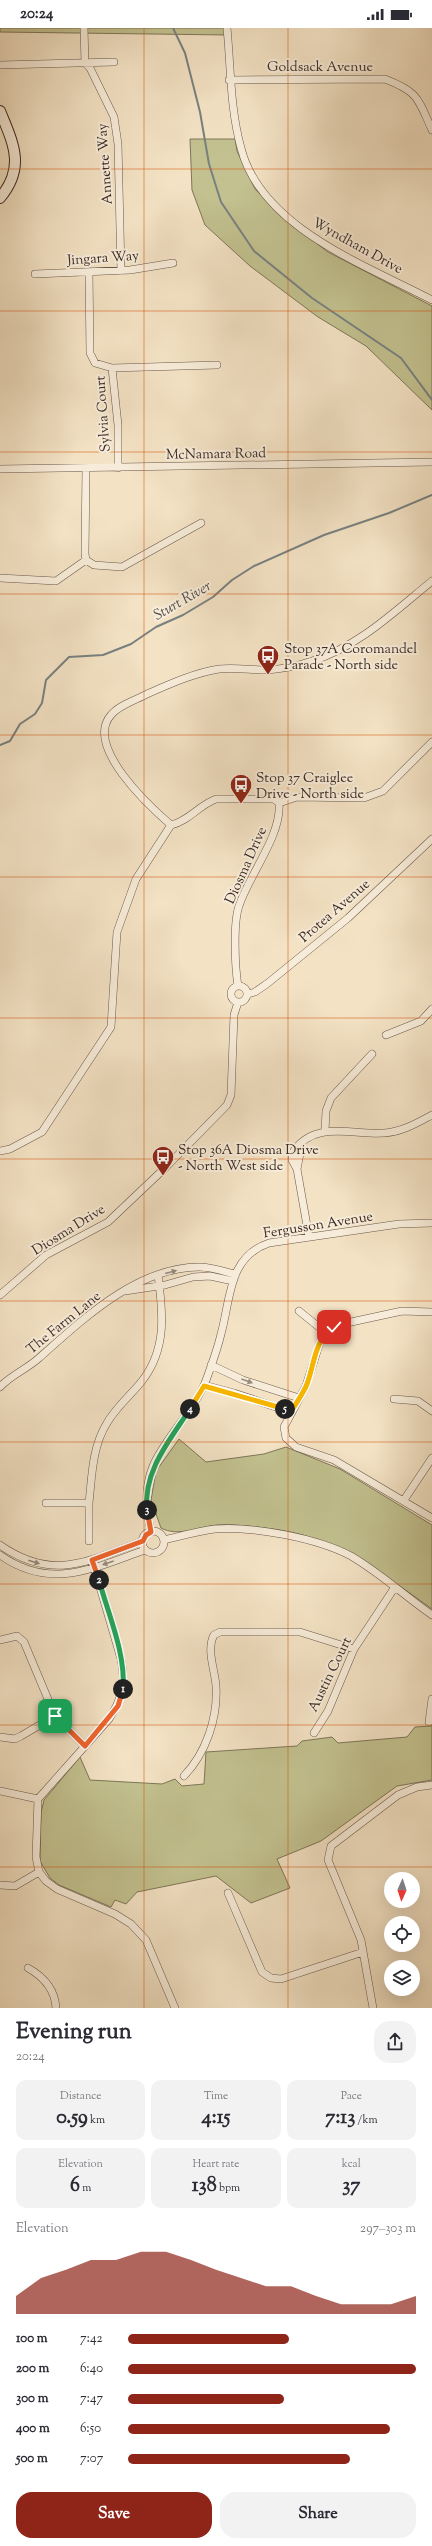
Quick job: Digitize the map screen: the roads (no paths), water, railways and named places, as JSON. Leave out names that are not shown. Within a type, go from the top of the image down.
[{"type":"main road","points":[[0,111],[16,150],[14,173],[7,190],[0,198]]},
{"type":"street","points":[[84,28],[85,62]]},
{"type":"street","name":"Wyndham Drive","points":[[227,28],[229,80],[241,150],[263,192],[287,218],[312,238],[432,300]]},
{"type":"street","name":"Annette Way","points":[[85,62],[90,68],[114,117],[118,144],[121,270]]},
{"type":"street","points":[[0,65],[114,62]]},
{"type":"street","name":"Goldsack Avenue","points":[[229,80],[385,79],[406,87],[417,98],[432,130]]},
{"type":"street","name":"Jingara Way","points":[[34,274],[121,270],[173,263]]},
{"type":"street","points":[[89,272],[90,354],[95,363],[112,368]]},
{"type":"street","name":"Sylvia Court","points":[[118,468],[118,425],[112,368],[217,365]]},
{"type":"street","name":"McNamara Road","points":[[0,469],[432,462]]},
{"type":"street","points":[[86,468],[86,560]]},
{"type":"street","points":[[86,560],[94,565],[122,567],[201,523]]},
{"type":"street","points":[[0,578],[56,581],[86,560]]},
{"type":"street","points":[[171,825],[153,810],[108,752],[103,732],[110,715],[118,708],[168,685],[204,672],[221,669],[284,668],[331,654],[380,623],[432,581]]},
{"type":"street","points":[[0,1151],[10,1149],[42,1132],[111,1026],[117,932],[136,879],[171,825],[180,823],[208,802],[216,799],[274,799],[279,803],[296,797],[364,798],[374,796],[383,791],[432,742]]},
{"type":"street","name":"Diosma Drive","points":[[238,986],[235,970],[238,910],[277,824],[279,803]]},
{"type":"street","name":"Protea Avenue","points":[[248,994],[255,992],[268,983],[348,918],[432,839]]},
{"type":"street","points":[[238,986],[246,988],[248,994],[246,999],[238,1002],[231,996],[231,990],[238,986]]},
{"type":"street","name":"Diosma Drive","points":[[0,1295],[46,1255],[108,1222],[166,1167],[227,1105],[232,1095],[234,1015],[238,1002]]},
{"type":"street","points":[[386,1035],[420,1021],[432,1009]]},
{"type":"street","points":[[325,1131],[326,1111],[331,1098],[372,1054]]},
{"type":"street","points":[[309,1237],[297,1169],[292,1160],[293,1152],[302,1141],[325,1131],[384,1133],[405,1129],[432,1115]]},
{"type":"street","name":"Fergusson Avenue","points":[[151,1532],[146,1498],[153,1466],[204,1386],[222,1333],[233,1277],[241,1262],[259,1247],[309,1237],[399,1224],[432,1223]]},
{"type":"street","name":"The Farm Lane","points":[[0,1387],[36,1360],[86,1316],[140,1280],[189,1267],[200,1267],[233,1277]]},
{"type":"street","points":[[89,1541],[89,1503],[94,1456],[107,1423],[142,1381],[158,1352],[163,1317],[158,1276]]},
{"type":"street","name":"The Farm Lane","points":[[123,1292],[205,1276],[233,1277]]},
{"type":"street","points":[[432,1312],[402,1311],[342,1324],[326,1332],[319,1345],[306,1386],[284,1427],[286,1438],[291,1444],[334,1460],[404,1500],[432,1518]]},
{"type":"street","points":[[299,1312],[326,1332]]},
{"type":"street","points":[[211,1365],[243,1380],[299,1398]]},
{"type":"street","points":[[204,1386],[291,1412]]},
{"type":"street","points":[[394,1399],[418,1401],[432,1411]]},
{"type":"street","points":[[404,1500],[432,1458]]},
{"type":"street","points":[[46,1503],[89,1503]]},
{"type":"street","points":[[164,1540],[202,1532],[230,1529],[306,1539],[350,1556],[396,1587],[432,1615]]},
{"type":"street","points":[[0,1555],[13,1564],[38,1574],[59,1575],[95,1567],[145,1550],[151,1553],[158,1552],[163,1547],[164,1540],[158,1532],[151,1532],[146,1535],[143,1541],[145,1550]]},
{"type":"street","points":[[0,1545],[14,1555],[41,1564],[66,1565],[92,1560],[143,1541]]},
{"type":"street","points":[[92,1560],[124,1675],[123,1691],[118,1706],[38,1799],[36,1857],[39,1872],[46,1881],[57,1889],[115,1914],[131,1924],[146,1940],[175,2008]]},
{"type":"street","name":"Austin Court","points":[[314,1733],[328,1711],[354,1648],[396,1587]]},
{"type":"street","points":[[184,1776],[197,1760],[213,1723],[216,1686],[210,1646],[214,1635],[220,1632],[300,1632],[354,1648]]},
{"type":"street","points":[[0,1640],[17,1636],[24,1642],[55,1716],[85,1746]]},
{"type":"street","points":[[429,1722],[432,1699]]},
{"type":"street","points":[[0,1737],[15,1739],[55,1716]]},
{"type":"street","points":[[373,2008],[361,1940],[328,1860],[328,1852],[337,1840],[398,1795],[417,1787],[432,1785]]},
{"type":"street","points":[[0,1791],[38,1799]]},
{"type":"street","points":[[0,1885],[15,1886],[39,1872]]},
{"type":"street","points":[[228,1893],[262,1972],[271,1978],[281,1979],[362,1952]]},
{"type":"street","points":[[28,1968],[47,1982],[54,1993],[56,2008]]},
{"type":"waterway","points":[[173,28],[185,53],[200,112],[209,164],[221,202],[254,251],[312,298],[401,358],[432,400]]},
{"type":"waterway","name":"Sturt River","points":[[0,745],[10,741],[20,724],[35,714],[42,703],[46,680],[69,657],[103,655],[131,644],[156,627],[183,615],[213,597],[232,580],[254,566],[324,535],[389,513],[432,495]]},
{"type":"place","name":"Stop 37A Coromandel Parade - North side","points":[[268,676]]},
{"type":"place","name":"Stop 37 Craiglee Drive - North side","points":[[241,804]]},
{"type":"place","name":"Stop 36A Diosma Drive - North West side","points":[[163,1176]]}]
